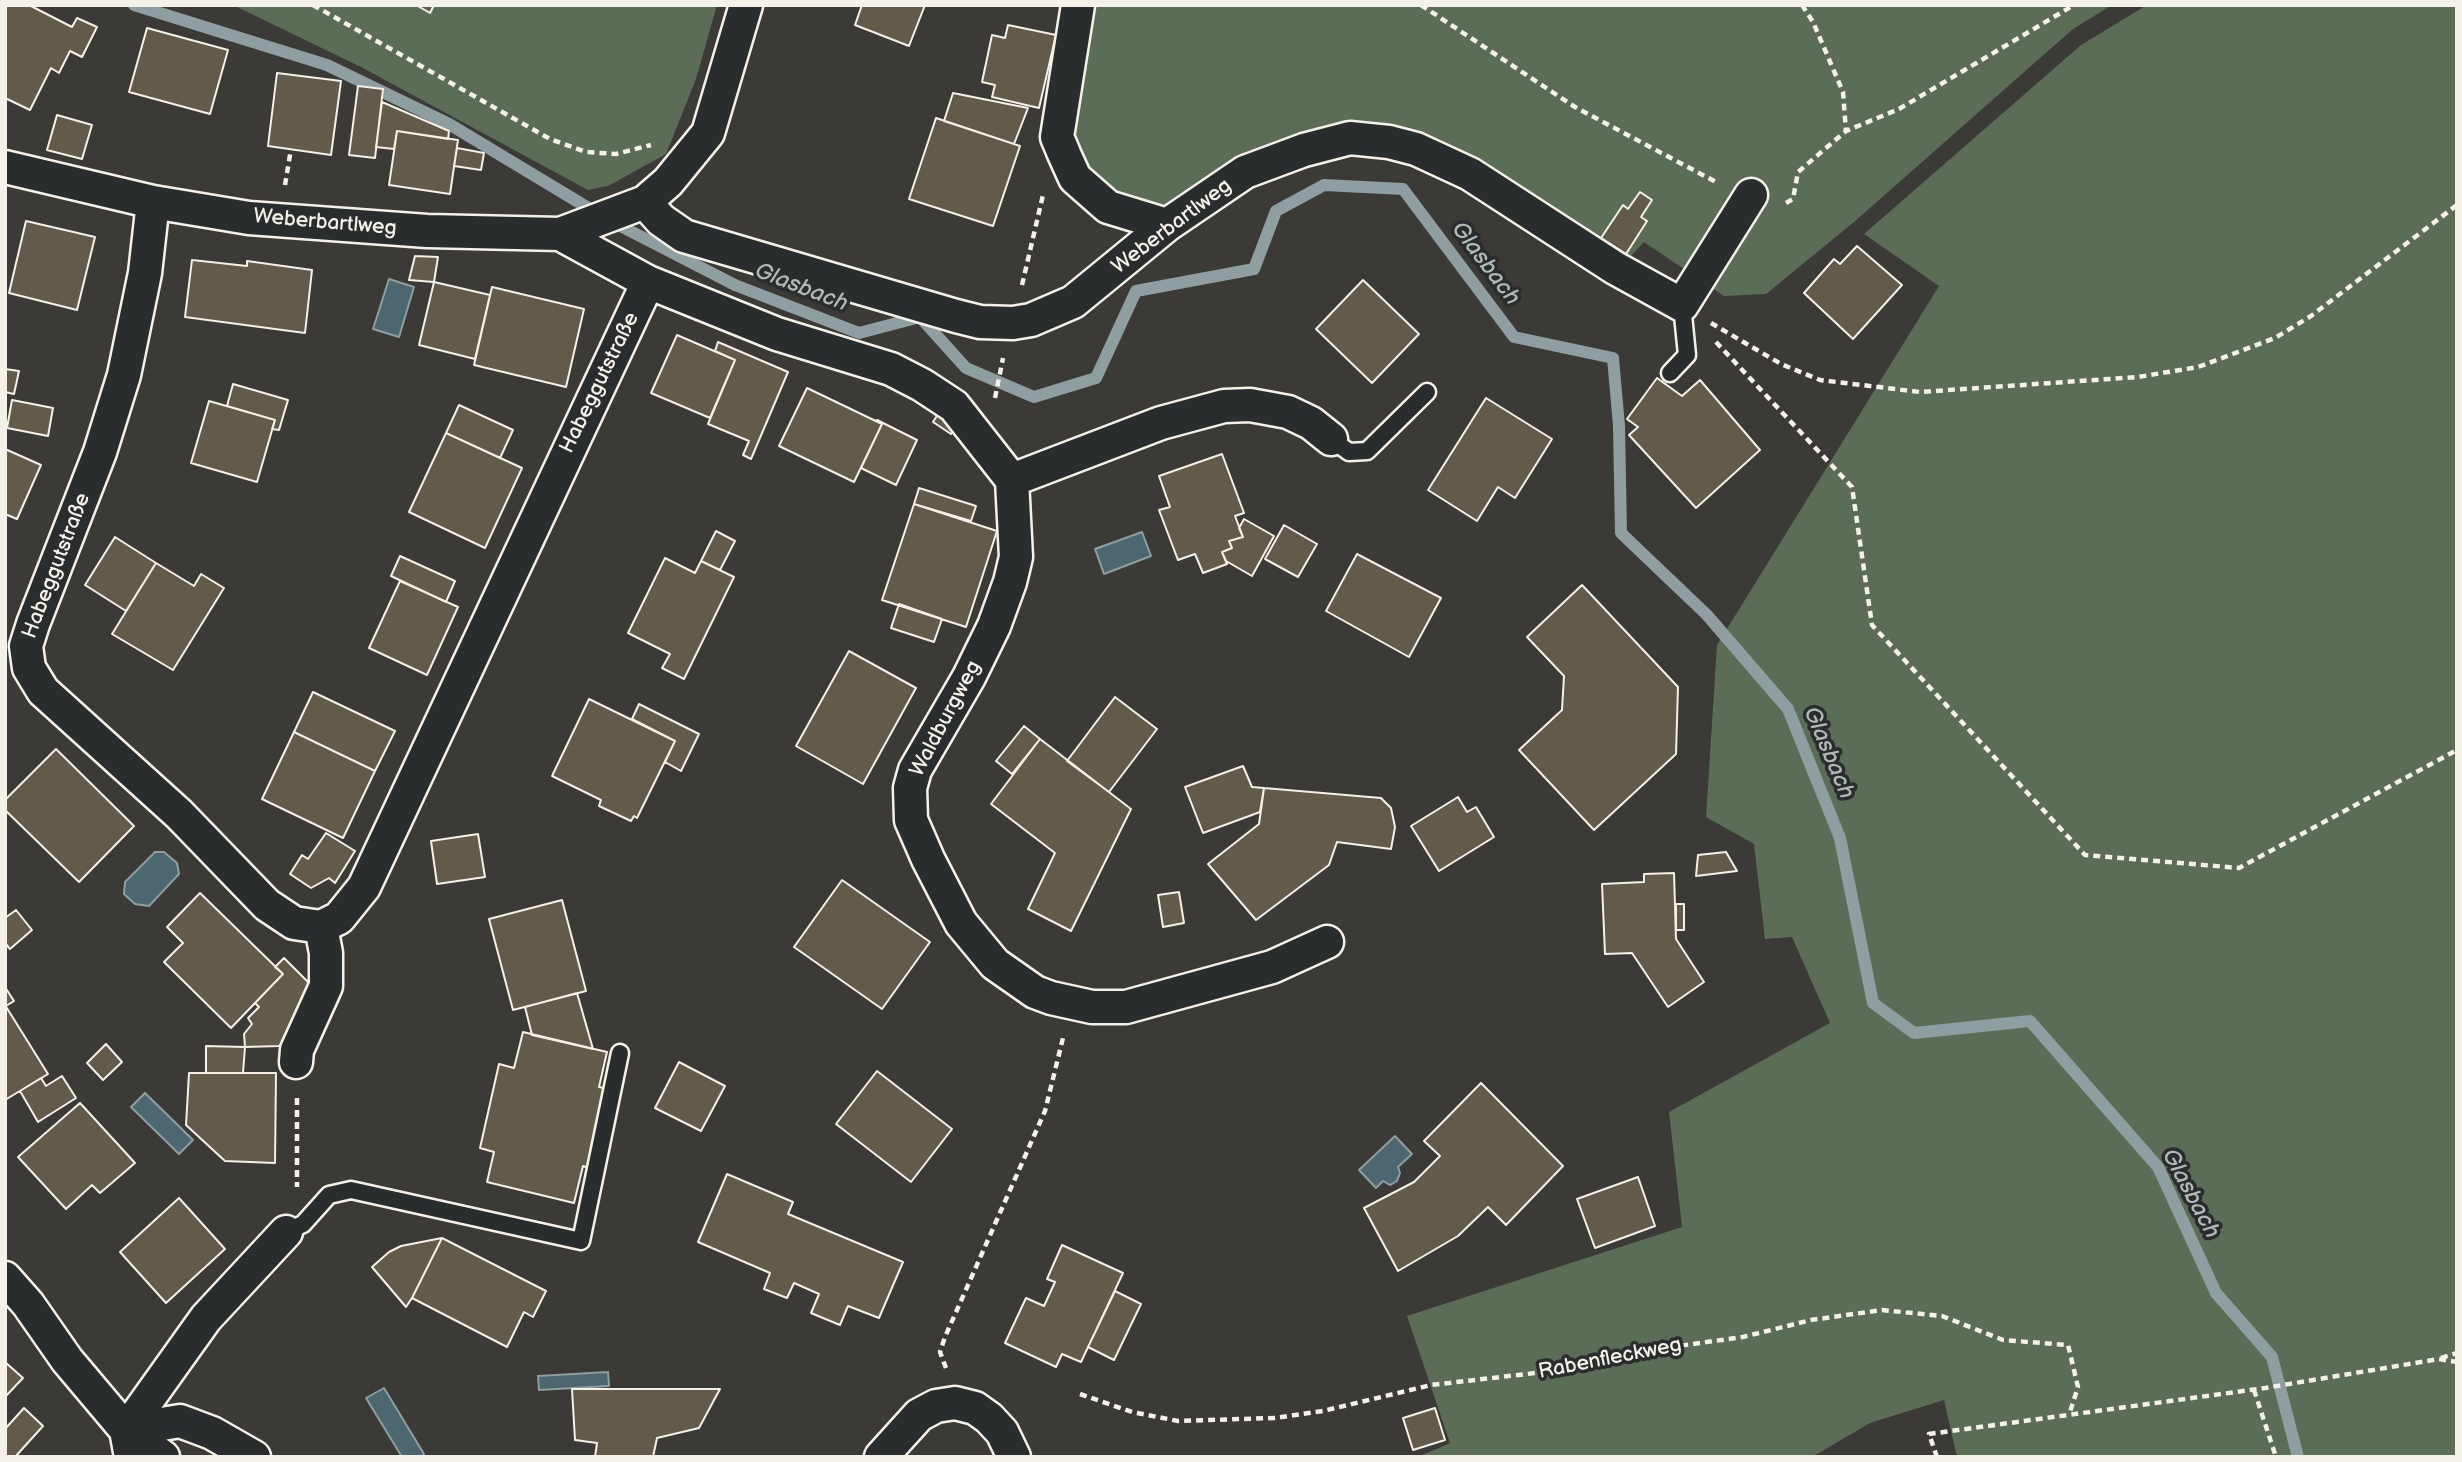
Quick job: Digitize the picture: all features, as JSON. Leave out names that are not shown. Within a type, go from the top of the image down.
[{"type":"street","points":[[656,192],[708,133],[746,5]]},
{"type":"street","points":[[1077,5],[1058,136],[1075,178],[1108,207],[1167,225]]},
{"type":"street","name":"Weberbartlweg","points":[[5,167],[153,201],[249,218],[427,231],[560,234],[656,192],[661,220],[684,236],[956,316],[981,322],[1013,323],[1031,320],[1073,302],[1167,225],[1245,173],[1292,154],[1350,138],[1389,142],[1416,149],[1470,174],[1615,268],[1682,305]]},
{"type":"street","points":[[1682,305],[1751,195]]},
{"type":"street","name":"Habeggutstraße","points":[[153,201],[145,272],[124,376],[100,452],[26,646],[29,668],[43,691],[179,814],[267,905],[294,923],[321,927],[339,918],[364,887],[648,282]]},
{"type":"street","points":[[560,234],[648,282],[777,334],[891,369],[922,384],[954,406],[1012,480],[1161,423],[1224,406],[1250,405],[1288,412],[1321,430],[1331,439]]},
{"type":"street","name":"Waldburgweg","points":[[1012,480],[1016,556],[1010,582],[994,626],[969,677],[915,770],[910,788],[911,820],[944,890],[974,943],[995,964],[1024,985],[1070,1004],[1126,1007],[1272,967],[1327,942]]},
{"type":"street","points":[[296,1062],[297,1050],[326,986],[327,953],[321,927]]},
{"type":"street","points":[[129,1443],[206,1318],[286,1232]]},
{"type":"street","points":[[5,1278],[28,1304],[129,1443],[163,1457]]},
{"type":"street","points":[[881,1457],[919,1415],[936,1406],[955,1403],[968,1405],[989,1418],[1002,1432],[1014,1457]]},
{"type":"street","points":[[129,1443],[180,1421],[212,1433],[254,1457]]},
{"type":"lane","points":[[1670,373],[1687,355],[1682,305]]},
{"type":"lane","points":[[1331,439],[1349,452],[1367,451],[1427,392]]},
{"type":"lane","points":[[286,1232],[303,1224],[329,1195],[351,1190],[581,1241],[620,1053]]},
{"type":"path","points":[[313,5],[550,139],[586,152],[616,154],[650,145],[691,154]]},
{"type":"path","points":[[1421,5],[1575,107],[1665,157],[1751,195]]},
{"type":"path","points":[[1802,5],[1813,22],[1843,93],[1846,131]]},
{"type":"path","points":[[1783,205],[1793,199],[1798,172],[1846,131],[1899,109],[2074,5]]},
{"type":"path","points":[[995,396],[1058,136]]},
{"type":"path","points":[[284,190],[291,149]]},
{"type":"path","points":[[1682,305],[1781,364],[1820,380],[1920,393],[2138,377],[2198,367],[2274,338],[2311,316],[2457,205]]},
{"type":"path","points":[[1682,305],[1852,487],[1872,625],[2085,855],[2239,868],[2457,750]]},
{"type":"path","points":[[955,1403],[940,1352],[1045,1111],[1070,1004]]},
{"type":"path","points":[[286,1232],[297,1200],[296,1062]]},
{"type":"path","name":"Rabenfleckweg","points":[[1080,1394],[1132,1412],[1178,1421],[1275,1418],[1323,1411],[1431,1385],[1544,1373],[1664,1348],[1743,1337],[1811,1320],[1882,1310],[1942,1315],[2003,1340],[2068,1345],[2078,1387],[2069,1415]]},
{"type":"path","points":[[1937,1457],[1929,1434],[2254,1390],[2439,1359],[2457,1353]]},
{"type":"path","points":[[2439,1359],[2457,1362]]},
{"type":"path","points":[[2254,1390],[2276,1457]]},
{"type":"green space","points":[[233,5],[717,5],[696,79],[666,154],[608,186],[588,190],[361,67]]},
{"type":"green space","points":[[1087,5],[2112,5],[2073,29],[1854,222],[1766,294],[1724,296],[1644,242],[1626,261],[1530,192],[1471,159],[1354,132],[1160,215],[1083,179],[1063,117]]},
{"type":"green space","points":[[2147,5],[2457,5],[2457,1457],[1957,1457],[1944,1400],[1870,1423],[1812,1457],[1418,1457],[1450,1443],[1407,1316],[1682,1227],[1669,1112],[1830,1023],[1792,937],[1765,939],[1754,844],[1706,817],[1717,645],[1939,286],[1864,234],[2081,45]]},
{"type":"water","points":[[389,279],[414,287],[399,337],[373,329]]},
{"type":"water","points":[[1142,532],[1151,556],[1104,574],[1095,549]]},
{"type":"water","points":[[155,852],[164,852],[177,863],[179,874],[149,906],[135,904],[124,894],[125,882]]},
{"type":"water","points":[[145,1093],[193,1140],[179,1154],[131,1107]]},
{"type":"water","points":[[1395,1136],[1412,1154],[1398,1167],[1400,1173],[1397,1181],[1390,1185],[1383,1181],[1376,1188],[1359,1170]]},
{"type":"water","points":[[608,1372],[609,1386],[539,1390],[538,1376]]},
{"type":"water","points":[[384,1388],[424,1454],[420,1457],[402,1457],[366,1398]]},
{"type":"building","points":[[5,5],[29,5],[72,27],[77,18],[97,27],[82,57],[70,51],[59,73],[51,68],[30,110],[5,98]]},
{"type":"building","points":[[416,5],[434,5],[430,13]]},
{"type":"building","points":[[862,5],[925,5],[909,46],[855,25]]},
{"type":"building","points":[[1008,25],[1056,35],[1039,108],[992,97],[995,85],[982,82],[992,35],[1005,38]]},
{"type":"building","points":[[147,28],[228,50],[210,114],[129,92]]},
{"type":"building","points":[[277,73],[341,81],[331,155],[268,146]]},
{"type":"building","points":[[358,86],[383,89],[375,158],[349,155]]},
{"type":"building","points":[[953,93],[1028,108],[1014,144],[944,121]]},
{"type":"building","points":[[382,102],[449,131],[448,139],[397,131],[394,149],[376,147]]},
{"type":"building","points":[[57,115],[92,125],[82,159],[47,150]]},
{"type":"building","points":[[936,118],[1020,146],[993,226],[909,199]]},
{"type":"building","points":[[397,131],[458,140],[450,194],[389,185]]},
{"type":"building","points":[[457,148],[484,153],[481,170],[454,166]]},
{"type":"building","points":[[1640,192],[1652,200],[1641,217],[1647,221],[1626,254],[1601,238],[1623,205],[1628,209]]},
{"type":"building","points":[[26,221],[95,237],[77,310],[9,293]]},
{"type":"building","points":[[1857,246],[1902,285],[1853,339],[1804,293],[1834,259],[1840,264]]},
{"type":"building","points":[[415,256],[438,257],[434,282],[409,280]]},
{"type":"building","points":[[192,260],[247,266],[247,261],[312,270],[305,333],[185,317]]},
{"type":"building","points":[[1363,280],[1419,334],[1372,383],[1316,329]]},
{"type":"building","points":[[434,282],[490,295],[475,359],[419,345]]},
{"type":"building","points":[[492,287],[584,309],[566,387],[474,365]]},
{"type":"building","points":[[677,335],[735,360],[710,418],[651,393]]},
{"type":"building","points":[[718,342],[788,372],[751,459],[743,455],[749,441],[708,424],[735,360],[715,351]]},
{"type":"building","points":[[5,369],[19,371],[14,394],[5,392]]},
{"type":"building","points":[[1657,378],[1682,396],[1700,380],[1760,450],[1696,508],[1629,435],[1638,427],[1627,419]]},
{"type":"building","points":[[233,384],[288,400],[279,430],[272,429],[275,420],[227,406]]},
{"type":"building","points":[[807,388],[882,424],[854,482],[779,446]]},
{"type":"building","points":[[1486,398],[1552,439],[1515,498],[1498,487],[1477,521],[1428,490]]},
{"type":"building","points":[[12,400],[53,408],[48,436],[7,428]]},
{"type":"building","points":[[209,401],[275,420],[257,482],[191,463]]},
{"type":"building","points":[[459,405],[513,430],[500,458],[446,433]]},
{"type":"building","points":[[940,411],[958,423],[951,434],[933,422]]},
{"type":"building","points":[[877,420],[917,440],[896,485],[861,468],[882,424]]},
{"type":"building","points":[[446,433],[522,468],[485,548],[409,512]]},
{"type":"building","points":[[5,449],[41,465],[17,519],[5,514]]},
{"type":"building","points":[[1222,454],[1244,513],[1235,516],[1243,537],[1229,541],[1232,548],[1222,552],[1227,564],[1203,573],[1195,554],[1178,560],[1159,510],[1170,507],[1159,476]]},
{"type":"building","points":[[919,488],[976,506],[971,521],[914,504]]},
{"type":"building","points":[[914,504],[997,531],[966,627],[882,600]]},
{"type":"building","points":[[1244,519],[1274,536],[1252,576],[1226,561],[1222,552],[1232,548],[1229,541],[1243,537],[1239,528]]},
{"type":"building","points":[[1284,525],[1317,544],[1298,577],[1265,559]]},
{"type":"building","points":[[716,531],[735,541],[720,570],[701,561]]},
{"type":"building","points":[[115,537],[156,563],[126,611],[85,585]]},
{"type":"building","points":[[1357,554],[1441,598],[1409,657],[1326,611]]},
{"type":"building","points":[[400,556],[455,581],[446,602],[391,576]]},
{"type":"building","points":[[665,558],[695,573],[701,561],[734,577],[684,679],[662,668],[670,654],[628,633]]},
{"type":"building","points":[[156,563],[194,586],[201,574],[224,588],[173,670],[112,634]]},
{"type":"building","points":[[400,581],[458,607],[427,675],[369,648]]},
{"type":"building","points":[[1582,585],[1678,687],[1676,754],[1594,830],[1519,750],[1562,710],[1564,676],[1527,637]]},
{"type":"building","points":[[899,604],[942,619],[934,642],[891,628]]},
{"type":"building","points":[[849,651],[916,688],[863,784],[796,746]]},
{"type":"building","points":[[313,692],[395,731],[375,771],[294,732]]},
{"type":"building","points":[[1115,697],[1157,729],[1109,792],[1067,761]]},
{"type":"building","points":[[589,699],[675,741],[637,818],[634,816],[631,821],[599,806],[601,800],[552,776]]},
{"type":"building","points":[[639,704],[699,734],[681,771],[665,762],[675,741],[632,719]]},
{"type":"building","points":[[1024,726],[1040,739],[1012,774],[996,761]]},
{"type":"building","points":[[294,732],[375,771],[343,838],[262,799]]},
{"type":"building","points":[[1040,739],[1131,809],[1071,931],[1028,909],[1055,853],[991,804]]},
{"type":"building","points":[[56,749],[134,826],[79,882],[5,810],[5,800]]},
{"type":"building","points":[[1243,766],[1252,787],[1264,788],[1260,812],[1203,833],[1185,787]]},
{"type":"building","points":[[1264,788],[1381,798],[1391,808],[1395,827],[1391,849],[1337,842],[1329,865],[1256,920],[1208,864],[1259,824]]},
{"type":"building","points":[[1458,797],[1467,812],[1476,807],[1494,837],[1439,871],[1411,826]]},
{"type":"building","points":[[326,833],[355,851],[335,883],[329,878],[311,888],[290,874],[302,855],[308,859]]},
{"type":"building","points":[[478,834],[485,877],[437,884],[431,841]]},
{"type":"building","points":[[1726,852],[1737,871],[1696,876],[1698,855]]},
{"type":"building","points":[[1674,873],[1676,939],[1704,982],[1668,1007],[1632,953],[1605,954],[1602,884],[1644,882],[1644,874]]},
{"type":"building","points":[[842,880],[930,942],[882,1009],[794,947]]},
{"type":"building","points":[[1179,892],[1184,923],[1163,927],[1158,895]]},
{"type":"building","points":[[200,893],[283,974],[231,1028],[164,962],[183,943],[167,927]]},
{"type":"building","points":[[562,900],[586,991],[513,1010],[489,919]]},
{"type":"building","points":[[1676,904],[1684,904],[1684,930],[1676,930]]},
{"type":"building","points":[[16,910],[32,930],[10,949],[5,943],[5,918]]},
{"type":"building","points":[[284,958],[316,990],[297,1030],[279,1046],[245,1047],[244,1034],[252,1024],[248,1018],[259,1007],[255,1003],[283,974],[275,967]]},
{"type":"building","points":[[5,987],[14,1001],[6,1006],[5,1005]]},
{"type":"building","points":[[577,993],[593,1049],[532,1035],[525,1007]]},
{"type":"building","points":[[5,1005],[48,1074],[5,1100]]},
{"type":"building","points":[[523,1032],[607,1052],[599,1087],[608,1089],[589,1168],[583,1166],[574,1203],[487,1182],[494,1152],[480,1148],[499,1064],[514,1068]]},
{"type":"building","points":[[106,1044],[122,1062],[103,1080],[87,1063]]},
{"type":"building","points":[[206,1046],[245,1047],[243,1073],[206,1073]]},
{"type":"building","points":[[679,1062],[725,1086],[701,1131],[655,1108]]},
{"type":"building","points":[[877,1071],[952,1129],[911,1182],[836,1124]]},
{"type":"building","points":[[189,1073],[276,1073],[275,1163],[225,1161],[186,1125]]},
{"type":"building","points":[[62,1076],[76,1098],[38,1122],[20,1091],[41,1078],[46,1086]]},
{"type":"building","points":[[1481,1083],[1563,1166],[1506,1225],[1488,1207],[1458,1236],[1398,1271],[1364,1208],[1414,1182],[1440,1156],[1424,1141]]},
{"type":"building","points":[[80,1103],[135,1163],[100,1193],[92,1185],[66,1209],[18,1157]]},
{"type":"building","points":[[727,1174],[793,1202],[788,1214],[903,1262],[879,1318],[848,1306],[840,1325],[811,1313],[819,1294],[794,1283],[787,1298],[764,1289],[770,1273],[698,1242]]},
{"type":"building","points":[[1638,1177],[1655,1226],[1595,1248],[1577,1199]]},
{"type":"building","points":[[179,1198],[225,1249],[166,1303],[120,1252]]},
{"type":"building","points":[[442,1238],[546,1291],[533,1317],[524,1312],[507,1347],[412,1298]]},
{"type":"building","points":[[442,1238],[406,1307],[372,1267],[389,1252],[401,1246]]},
{"type":"building","points":[[1062,1245],[1123,1273],[1081,1362],[1062,1354],[1056,1367],[1005,1343],[1026,1298],[1044,1306],[1055,1282],[1047,1279]]},
{"type":"building","points":[[1115,1291],[1141,1304],[1114,1360],[1088,1347]]},
{"type":"building","points":[[5,1362],[23,1378],[5,1397]]},
{"type":"building","points":[[572,1389],[720,1389],[699,1428],[657,1438],[653,1457],[595,1457],[597,1443],[575,1440]]},
{"type":"building","points":[[24,1408],[43,1426],[15,1457],[5,1457],[5,1429]]},
{"type":"building","points":[[1435,1408],[1445,1440],[1413,1450],[1403,1418]]},
{"type":"waterway","name":"Glasbach","points":[[134,5],[327,65],[449,124],[605,218],[735,285],[859,333],[920,317],[966,368],[1034,397],[1096,378],[1136,291],[1254,269],[1276,211],[1324,185],[1403,189],[1514,337],[1613,358],[1619,426],[1621,533],[1707,615],[1788,709],[1840,838],[1873,1003],[1914,1033],[2030,1021],[2158,1167],[2216,1293],[2272,1357],[2298,1457]]}]
